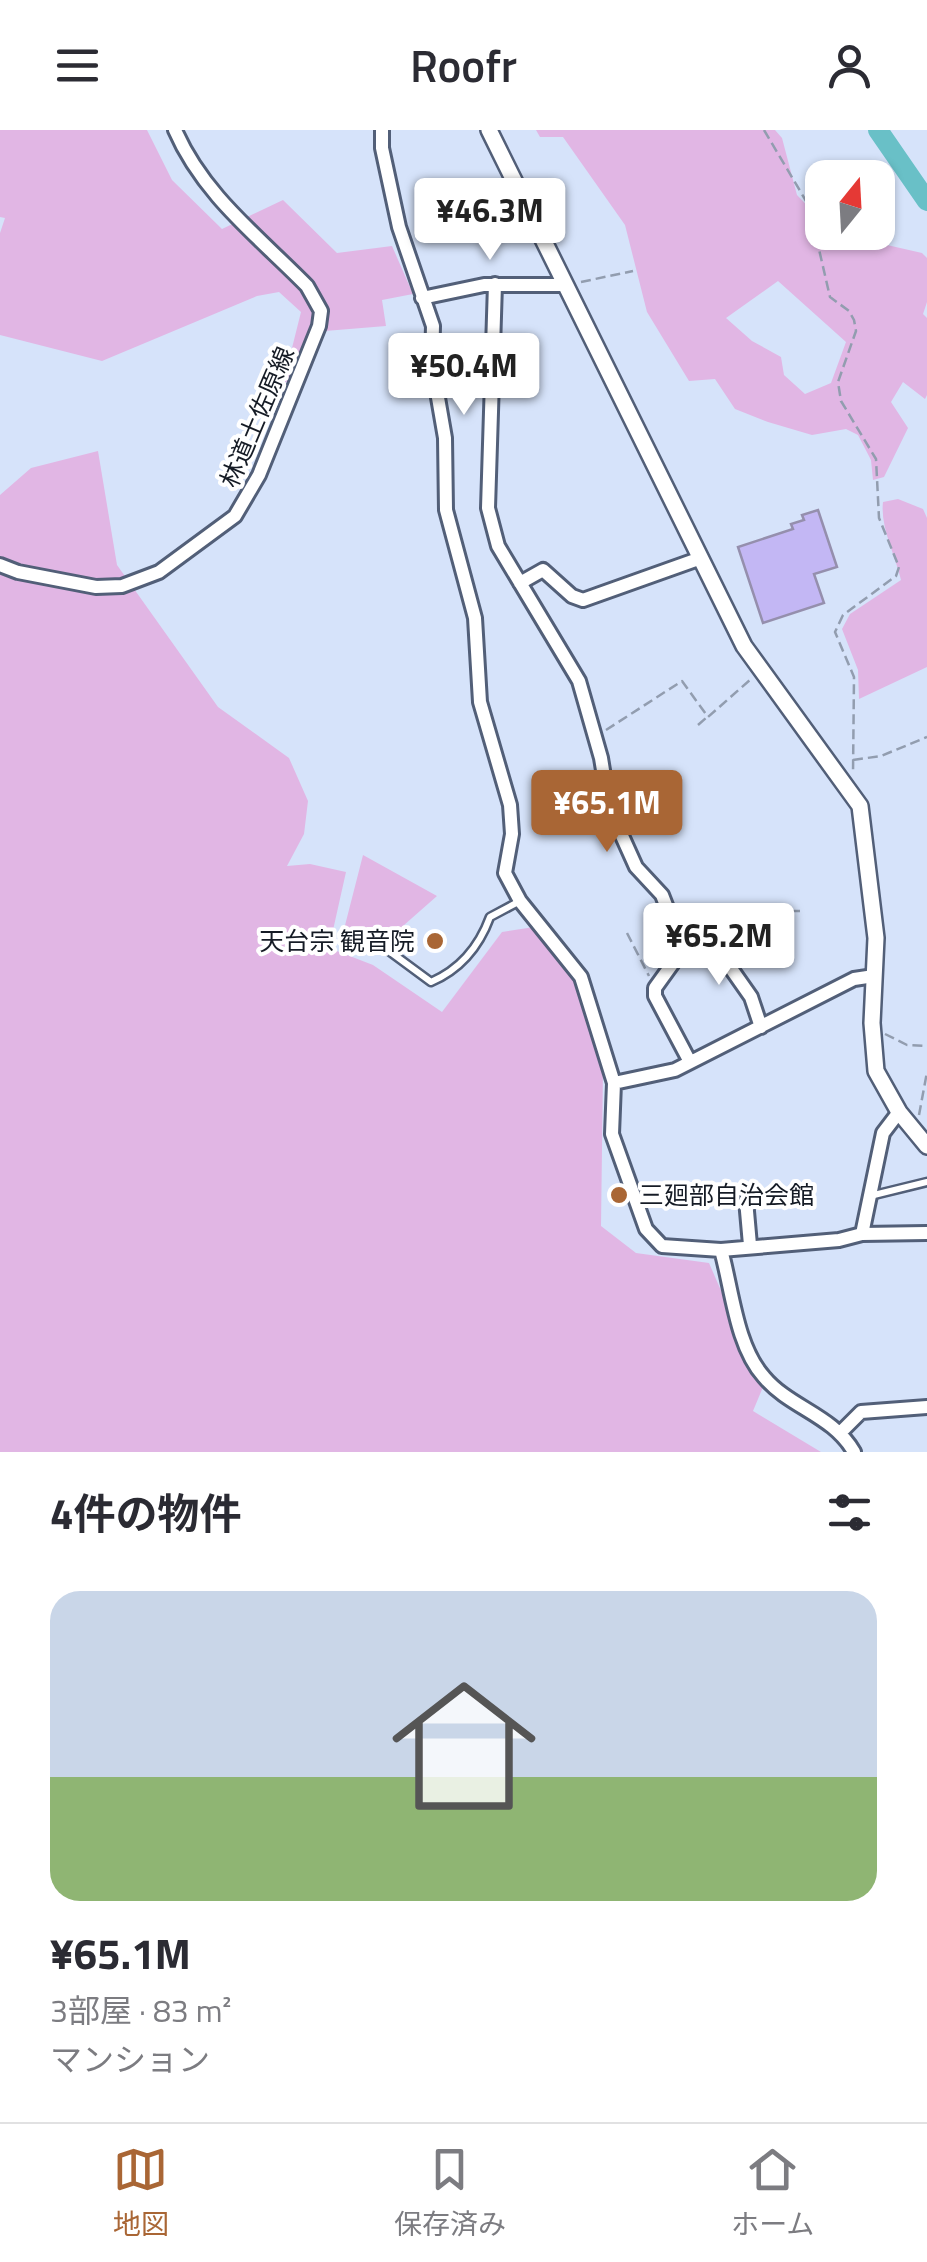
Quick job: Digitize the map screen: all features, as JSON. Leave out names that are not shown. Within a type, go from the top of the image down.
[{"type":"street","name":"林道土佐原線","points":[[0,564],[18,572],[96,587],[122,586],[159,572],[240,511],[293,397],[319,326],[318,304],[308,286],[209,188],[185,154],[175,130]]},
{"type":"street","points":[[382,130],[382,148],[399,226],[433,326],[432,363],[445,438],[446,510],[475,618],[480,702],[510,804],[512,834],[505,873],[520,900],[581,976],[614,1083],[612,1134],[650,1236],[662,1246],[722,1250],[793,1245],[862,1234],[892,1237],[927,1233]]},
{"type":"street","points":[[489,130],[562,284],[760,672],[853,796],[865,828],[876,938],[872,1023],[876,1071],[899,1112],[927,1146]]},
{"type":"street","points":[[422,298],[496,284],[562,284]]},
{"type":"street","points":[[496,284],[488,508],[498,546],[579,682],[596,737],[609,807],[636,867],[662,896],[683,949]]},
{"type":"street","points":[[520,582],[543,570],[572,596],[583,600],[701,558]]},
{"type":"street","points":[[690,1062],[660,1008],[655,988],[683,949],[709,946],[718,950],[752,997],[761,1027]]},
{"type":"street","points":[[614,1083],[674,1070],[854,979],[874,976]]},
{"type":"street","points":[[862,1234],[883,1134],[899,1112]]},
{"type":"street","points":[[746,1200],[750,1246]]},
{"type":"street","points":[[722,1250],[746,1342],[765,1380],[841,1432],[854,1452]]},
{"type":"street","points":[[841,1432],[861,1412],[927,1407]]},
{"type":"lane","points":[[389,951],[431,982],[454,970],[481,940],[490,917],[520,900]]},
{"type":"lane","points":[[868,1197],[927,1182]]},
{"type":"path","points":[[764,130],[809,206],[830,297],[849,311],[854,320],[856,330],[838,382],[840,401],[876,458],[878,518],[900,567],[896,576],[843,615],[835,632],[854,678],[853,796]]},
{"type":"path","points":[[562,284],[634,271]]},
{"type":"path","points":[[698,725],[760,672]]},
{"type":"path","points":[[596,737],[682,681],[708,717]]},
{"type":"path","points":[[853,760],[881,756],[927,737]]},
{"type":"path","points":[[718,950],[770,915],[800,911]]},
{"type":"path","points":[[627,933],[655,988]]},
{"type":"path","points":[[872,1023],[893,1040],[927,1046]]},
{"type":"path","points":[[921,1120],[919,1106],[927,1072]]},
{"type":"shaded area","points":[[0,130],[147,130],[172,180],[222,229],[283,200],[337,253],[392,246],[413,294],[382,300],[386,326],[325,331],[318,322],[293,378],[283,384],[301,312],[279,292],[257,296],[102,361],[0,335],[0,233],[5,218],[0,217]]},
{"type":"shaded area","points":[[536,130],[775,130],[782,138],[797,195],[805,203],[805,250],[895,250],[895,247],[922,253],[927,258],[927,302],[923,314],[927,318],[927,395],[925,399],[903,382],[891,402],[908,428],[884,477],[873,480],[871,460],[858,435],[846,429],[812,435],[768,422],[735,409],[715,379],[689,381],[647,312],[625,225],[563,137],[540,137]],"holes":[[[778,281],[846,342],[831,383],[805,394],[784,375],[781,357],[752,341],[726,318]]]},
{"type":"shaded area","points":[[98,451],[117,565],[218,707],[289,758],[308,801],[304,834],[287,866],[310,864],[346,872],[329,948],[373,965],[442,1012],[502,932],[534,927],[569,967],[603,1070],[601,1226],[636,1253],[709,1263],[763,1387],[753,1411],[821,1452],[0,1452],[0,495],[31,468]]},
{"type":"shaded area","points":[[898,499],[923,509],[927,518],[927,667],[859,699],[858,670],[842,629],[850,614],[901,580],[883,511],[883,502]]},
{"type":"shaded area","points":[[363,855],[437,896],[395,933],[387,955],[341,941]]},
{"type":"building","points":[[818,510],[837,567],[814,574],[824,603],[763,623],[738,547],[793,529],[791,524],[804,520],[802,515]]},
{"type":"waterway","points":[[878,130],[927,201]]},
{"type":"place","name":"天台宗 観音院","points":[[435,941]]},
{"type":"place","name":"三廻部自治会館","points":[[619,1195]]}]
